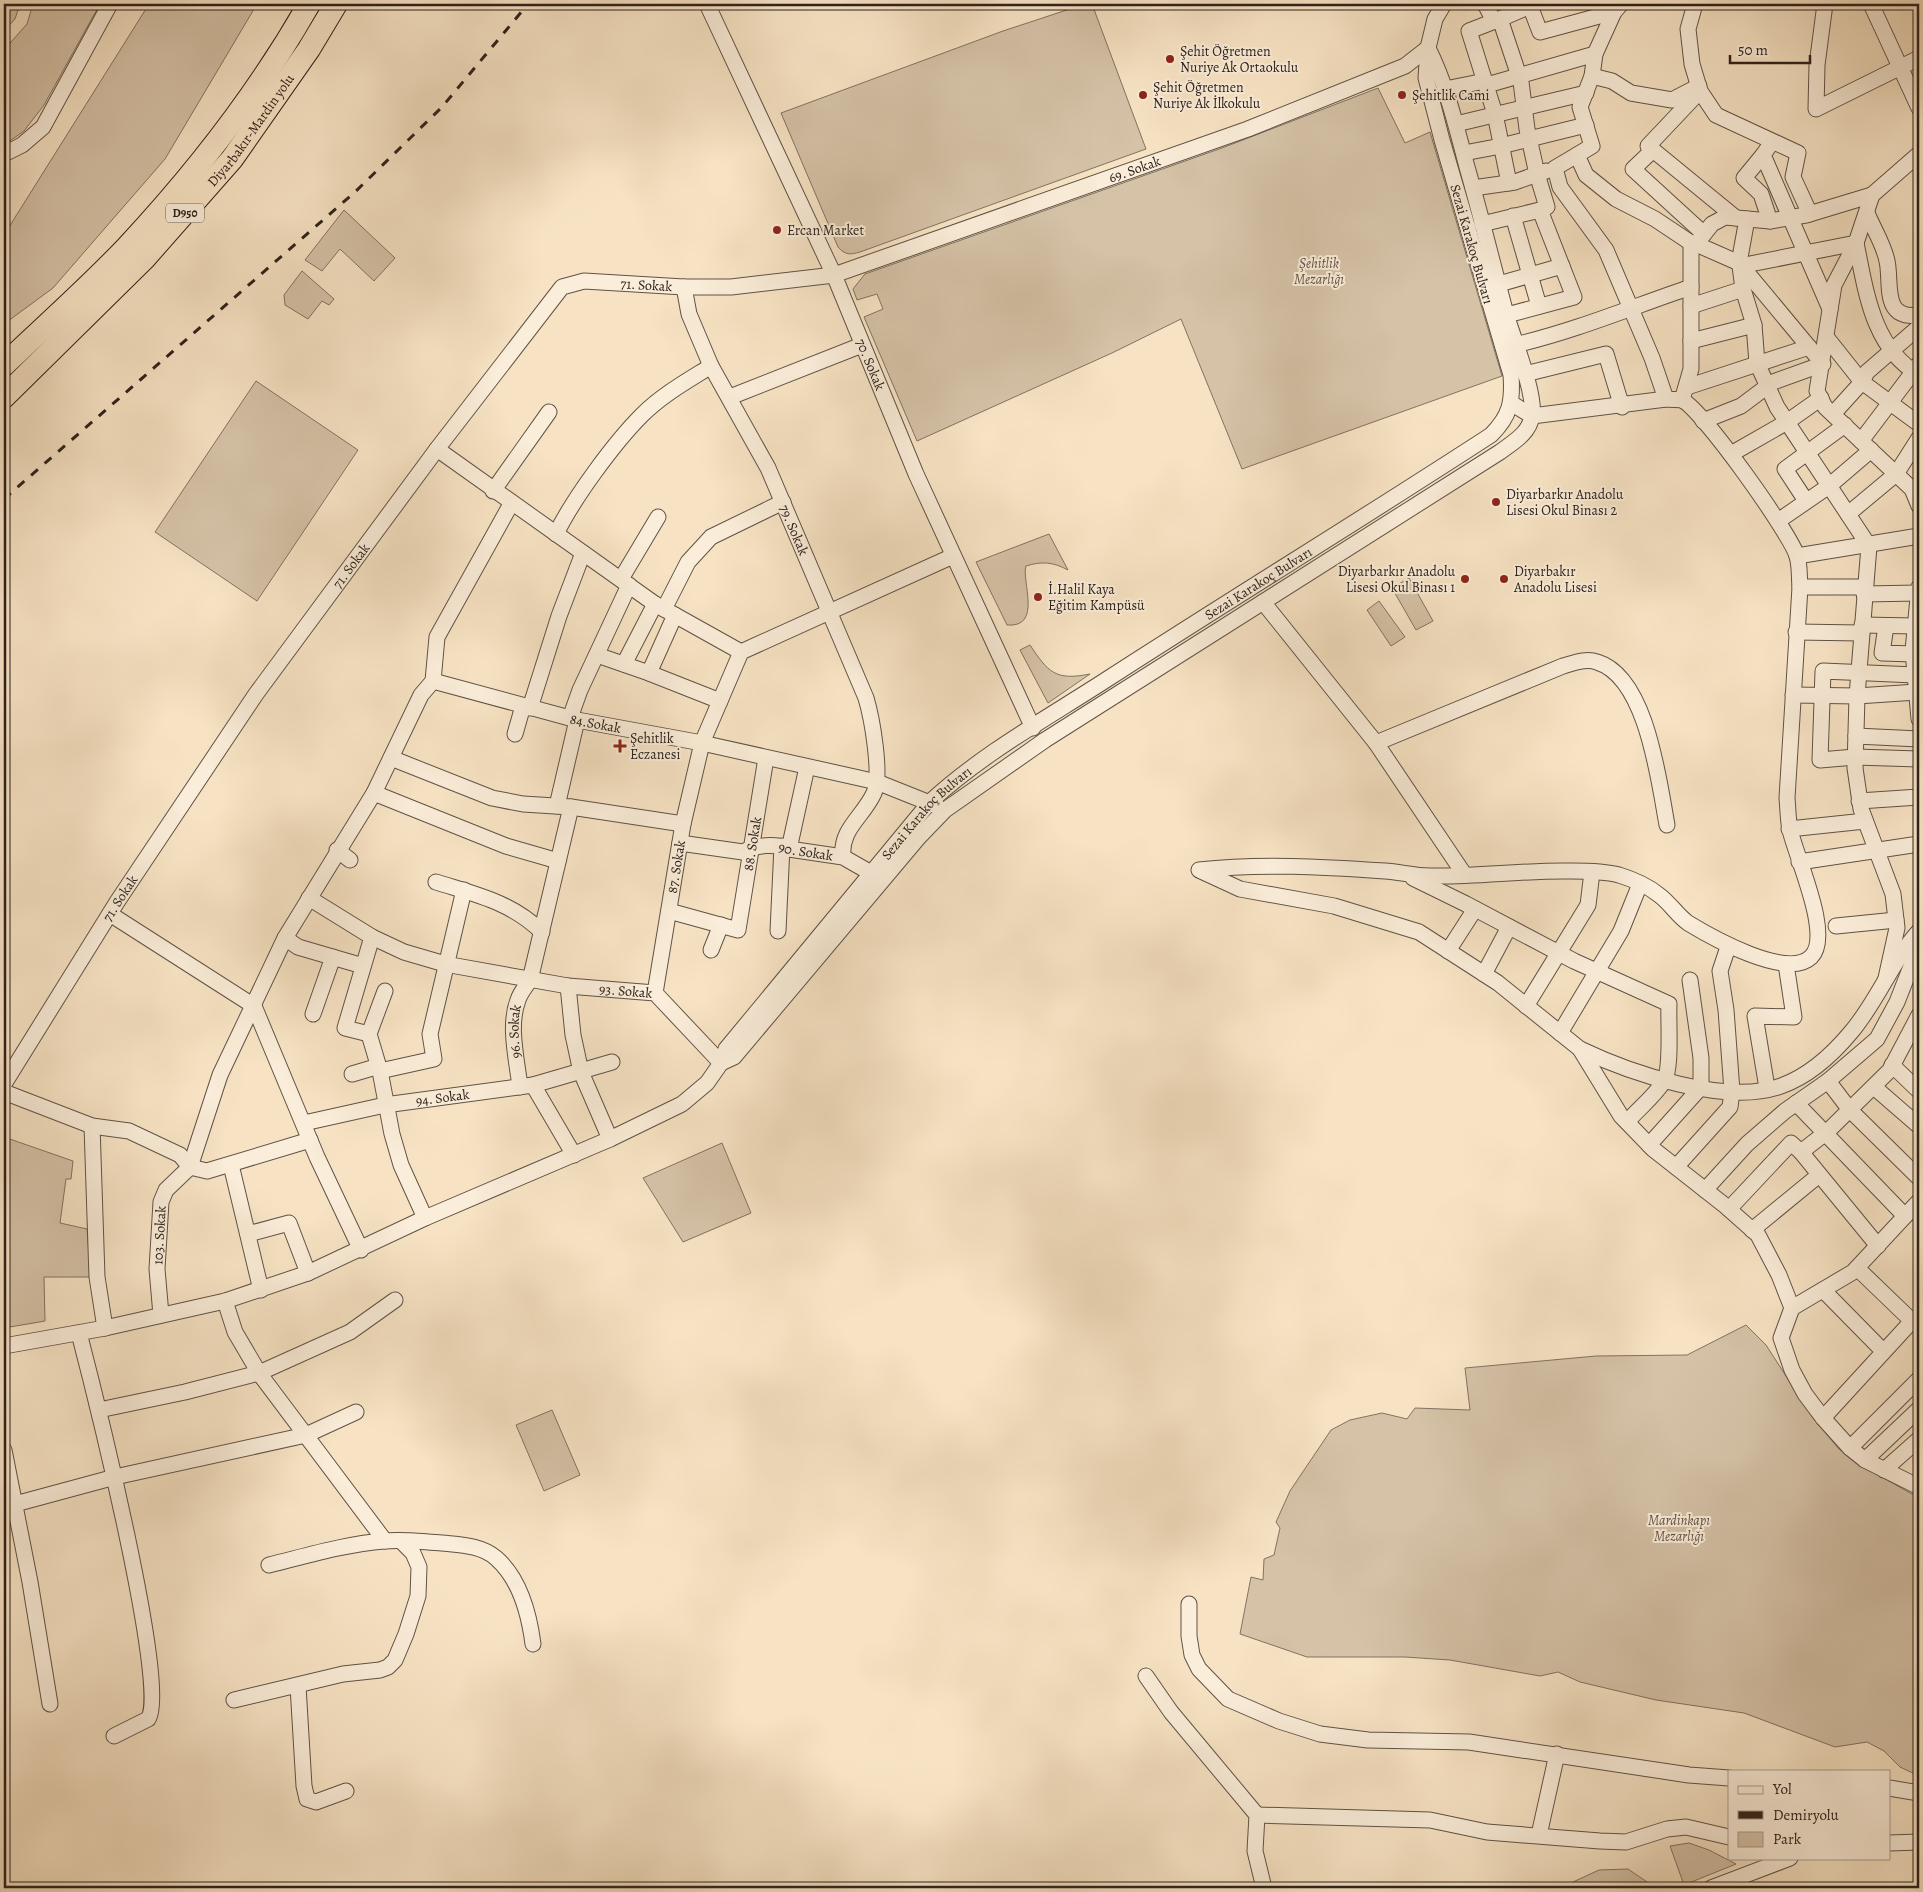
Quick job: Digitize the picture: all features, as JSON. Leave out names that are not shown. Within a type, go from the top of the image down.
[{"type":"highway","name":"Diyarbakır-Mardin yolu","points":[[4,366],[126,247],[206,157],[288,40],[309,4]]},
{"type":"highway","name":"Diyarbakır-Mardin yolu","points":[[4,397],[144,259],[232,159],[309,49],[336,4]]},
{"type":"street","points":[[4,154],[22,145],[43,128],[110,4]]},
{"type":"street","name":"70. Sokak","points":[[706,4],[834,275],[862,345],[953,556],[1033,728]]},
{"type":"street","name":"Sezai Karakoç Bulvarı","points":[[4,1346],[105,1328],[225,1301],[261,1290],[308,1273],[361,1250],[425,1218],[574,1156],[682,1104],[707,1083],[720,1063],[726,1049],[930,802],[982,760],[1215,609],[1491,435],[1505,421],[1511,403],[1511,375],[1442,140],[1426,78],[1428,48],[1435,19],[1444,4]]},
{"type":"street","points":[[1482,224],[1547,207],[1536,174],[1519,77],[1497,20],[1485,4]]},
{"type":"street","points":[[1696,4],[1688,29],[1692,64],[1700,88],[1716,115],[1798,153],[1793,177],[1810,214]]},
{"type":"street","points":[[1825,4],[1818,65],[1816,109],[1919,58]]},
{"type":"street","points":[[1871,4],[1919,108]]},
{"type":"street","points":[[1509,182],[1495,114],[1469,31],[1530,5],[1540,32],[1617,8]]},
{"type":"street","points":[[1473,188],[1509,182],[1555,168],[1592,146],[1580,107],[1592,76],[1595,54],[1617,8]]},
{"type":"street","points":[[720,1063],[734,1057],[919,837],[945,810],[1044,740],[1500,452],[1525,433],[1532,416],[1532,405],[1525,374],[1506,315],[1456,124],[1445,89],[1428,48]]},
{"type":"street","name":"69. Sokak","points":[[834,275],[1248,129],[1405,66],[1428,48]]},
{"type":"street","points":[[1445,89],[1519,77],[1595,54]]},
{"type":"street","points":[[1592,76],[1612,81],[1630,93],[1672,100],[1700,88]]},
{"type":"street","points":[[1700,88],[1648,146],[1742,218]]},
{"type":"street","points":[[1456,124],[1586,93]]},
{"type":"street","points":[[1464,153],[1586,125]]},
{"type":"street","points":[[1770,222],[1760,194],[1744,178],[1772,142]]},
{"type":"street","points":[[1653,150],[1634,169],[1697,240]]},
{"type":"street","points":[[1684,394],[1691,369],[1691,288],[1697,240],[1712,224],[1725,217],[1770,222],[1810,214],[1872,195],[1919,154]]},
{"type":"street","points":[[1577,155],[1586,175],[1616,199],[1740,264],[1823,364]]},
{"type":"street","points":[[1763,155],[1830,310]]},
{"type":"street","points":[[1555,168],[1560,187],[1606,250],[1629,308],[1652,358],[1666,399]]},
{"type":"street","points":[[1872,195],[1856,243],[1834,285],[1818,390],[1825,407],[1912,489],[1919,506]]},
{"type":"street","points":[[1506,315],[1574,296],[1540,210]]},
{"type":"street","points":[[1866,213],[1887,260],[1889,300],[1899,311],[1911,316],[1919,315]]},
{"type":"street","points":[[1513,216],[1539,306]]},
{"type":"street","points":[[1742,218],[1740,264],[1743,289],[1754,325],[1757,363],[1767,386],[1787,422],[1869,546],[1856,696],[1855,757],[1859,801],[1893,894],[1897,928],[1886,978]]},
{"type":"street","points":[[1740,264],[1856,243]]},
{"type":"street","points":[[1778,521],[1829,486],[1866,446],[1890,403],[1917,370],[1891,351],[1873,320],[1856,243]]},
{"type":"street","points":[[1862,272],[1887,260]]},
{"type":"street","points":[[1499,284],[1562,266]]},
{"type":"street","name":"71. Sokak","points":[[4,1084],[110,914],[256,694],[437,449],[562,287],[584,281],[684,287],[731,287],[834,275]]},
{"type":"street","name":"79. Sokak","points":[[684,287],[689,314],[711,366],[768,468],[870,712],[877,782]]},
{"type":"street","points":[[1516,345],[1556,336],[1629,308],[1691,288]]},
{"type":"street","points":[[1691,306],[1743,289]]},
{"type":"street","points":[[1691,340],[1754,325]]},
{"type":"street","points":[[1833,414],[1862,382],[1867,372],[1919,328]]},
{"type":"street","points":[[1827,338],[1862,382],[1919,424]]},
{"type":"street","points":[[730,397],[862,345]]},
{"type":"street","points":[[1511,403],[1532,416],[1622,407],[1666,399],[1684,394],[1757,363],[1808,347]]},
{"type":"street","points":[[1525,374],[1606,354],[1622,407]]},
{"type":"street","points":[[1704,420],[1741,406],[1773,382],[1823,364]]},
{"type":"street","points":[[556,534],[564,518],[602,464],[642,415],[674,389],[711,366]]},
{"type":"street","points":[[1684,394],[1731,454],[1778,521],[1797,556],[1800,587],[1787,798],[1789,829],[1812,899],[1818,938],[1817,950],[1810,959],[1800,964],[1786,964],[1728,946],[1686,921],[1659,894],[1618,875],[1534,870],[1429,876],[1400,872],[1311,868],[1220,868],[1200,870],[1240,889],[1334,906],[1419,932],[1484,974],[1580,1049],[1606,1062],[1665,1081],[1732,1091],[1780,1086],[1807,1073],[1834,1052],[1853,1030],[1896,960],[1919,931]]},
{"type":"street","points":[[1731,454],[1787,422],[1821,398]]},
{"type":"street","points":[[493,491],[549,412]]},
{"type":"street","points":[[1806,501],[1785,469],[1845,425]]},
{"type":"street","points":[[1848,514],[1913,460],[1919,438]]},
{"type":"street","points":[[437,449],[511,504],[665,610],[741,652],[953,556]]},
{"type":"street","points":[[649,673],[665,610],[688,562],[711,538],[783,502]]},
{"type":"street","points":[[190,1167],[220,1075],[285,938],[374,793],[421,695],[433,680],[437,637],[511,504]]},
{"type":"street","name":"96. Sokak","points":[[574,1156],[527,1086],[514,1027],[514,1010],[518,998],[530,980],[558,861],[574,719],[596,655],[625,582],[658,517]]},
{"type":"street","points":[[1797,556],[1869,546],[1919,536]]},
{"type":"street","points":[[515,734],[527,707],[582,553]]},
{"type":"street","points":[[1800,587],[1865,591],[1919,590],[1914,654],[1919,719]]},
{"type":"street","points":[[1263,602],[1376,743],[1464,874]]},
{"type":"street","points":[[624,664],[665,610]]},
{"type":"street","points":[[1886,626],[1882,654],[1914,654]]},
{"type":"street","points":[[1796,632],[1915,626]]},
{"type":"street","name":"87. Sokak","points":[[655,993],[683,824],[702,743],[741,652]]},
{"type":"street","points":[[596,655],[649,673],[720,701]]},
{"type":"street","points":[[1376,743],[1563,666],[1580,661],[1596,661],[1612,669],[1628,690],[1641,715],[1652,743],[1667,825]]},
{"type":"street","points":[[1916,676],[1823,671],[1820,760],[1855,757],[1919,759]]},
{"type":"street","name":"84.Sokak","points":[[433,680],[574,719],[702,743],[877,782],[930,802],[945,810]]},
{"type":"street","points":[[1793,695],[1856,696],[1917,692]]},
{"type":"street","points":[[1856,736],[1919,739]]},
{"type":"street","points":[[391,758],[492,798],[523,804],[564,806],[683,824]]},
{"type":"street","name":"88. Sokak","points":[[720,925],[738,930],[766,758]]},
{"type":"street","points":[[778,931],[786,847],[807,767]]},
{"type":"street","points":[[871,873],[843,857],[842,847],[845,834],[873,794],[877,782]]},
{"type":"street","points":[[374,793],[506,846],[558,861]]},
{"type":"street","points":[[1859,801],[1919,797]]},
{"type":"street","points":[[1789,829],[1865,821]]},
{"type":"street","name":"90. Sokak","points":[[680,843],[743,852],[752,848],[786,847],[843,857]]},
{"type":"street","points":[[1799,862],[1877,852],[1919,844]]},
{"type":"street","points":[[338,850],[350,860]]},
{"type":"street","points":[[1400,872],[1560,954],[1669,1004],[1668,1035],[1670,1060],[1665,1081],[1627,1122]]},
{"type":"street","points":[[1526,1006],[1560,954],[1588,905],[1592,872]]},
{"type":"street","points":[[436,882],[502,902],[526,916],[542,932]]},
{"type":"street","points":[[1560,1033],[1621,930],[1640,884]]},
{"type":"street","points":[[352,1074],[434,1058],[430,1034],[464,890]]},
{"type":"street","name":"93. Sokak","points":[[309,898],[372,937],[404,952],[445,964],[568,986],[655,993],[720,1063]]},
{"type":"street","points":[[1448,951],[1475,909]]},
{"type":"street","points":[[669,911],[720,925],[712,950]]},
{"type":"street","points":[[110,914],[254,1006],[310,1140],[361,1250]]},
{"type":"street","points":[[1836,926],[1896,920]]},
{"type":"street","points":[[1484,974],[1509,927]]},
{"type":"street","points":[[369,1034],[345,1028],[372,937]]},
{"type":"street","points":[[285,938],[298,947],[363,966]]},
{"type":"street","points":[[1676,1167],[1730,1106],[1732,1091],[1720,971],[1728,946]]},
{"type":"street","points":[[1705,1190],[1747,1144],[1796,1103],[1828,1081],[1877,1039],[1897,1002],[1919,946]]},
{"type":"street","points":[[313,1014],[333,957]]},
{"type":"street","points":[[1767,1088],[1755,1016],[1794,1017],[1786,964]]},
{"type":"street","points":[[1649,1145],[1701,1087],[1701,1058],[1690,980]]},
{"type":"street","points":[[568,986],[573,1035],[581,1072],[610,1139]]},
{"type":"street","points":[[385,991],[369,1034],[380,1068],[385,1105],[401,1165],[425,1218]]},
{"type":"street","points":[[1801,1152],[1824,1134],[1874,1087],[1892,1065],[1919,1015]]},
{"type":"street","points":[[1580,1049],[1627,1122],[1649,1145],[1729,1209],[1758,1235],[1779,1276],[1792,1308]]},
{"type":"street","name":"94. Sokak","points":[[304,1123],[385,1105],[527,1086],[612,1062]]},
{"type":"street","points":[[1892,1065],[1919,1091]]},
{"type":"street","points":[[1828,1081],[1850,1110],[1919,1178]]},
{"type":"street","points":[[1874,1087],[1919,1126]]},
{"type":"street","points":[[4,1092],[92,1126],[129,1131],[180,1155],[190,1167],[206,1171],[310,1140]]},
{"type":"street","points":[[1796,1103],[1824,1134],[1914,1209],[1857,1268],[1792,1308],[1781,1338],[1792,1370],[1805,1394],[1822,1418],[1850,1448],[1865,1460],[1919,1487]]},
{"type":"street","points":[[92,1126],[97,1277],[105,1328]]},
{"type":"street","points":[[1729,1209],[1791,1143],[1801,1152],[1878,1246]]},
{"type":"street","points":[[231,1165],[261,1290]]},
{"type":"street","name":"103. Sokak","points":[[160,1315],[157,1269],[161,1202],[166,1190],[190,1167]]},
{"type":"street","points":[[1752,1230],[1819,1175]]},
{"type":"street","points":[[248,1234],[289,1223],[308,1273]]},
{"type":"street","points":[[1822,1418],[1882,1351],[1916,1325],[1857,1268]]},
{"type":"street","points":[[1823,1290],[1882,1351]]},
{"type":"street","points":[[99,1410],[185,1392],[259,1373],[350,1332],[395,1300]]},
{"type":"street","points":[[225,1301],[235,1332],[259,1373],[385,1541]]},
{"type":"street","points":[[79,1333],[115,1477],[145,1631],[153,1704],[152,1714],[148,1719],[114,1736]]},
{"type":"street","points":[[1850,1448],[1919,1379]]},
{"type":"street","points":[[1865,1460],[1919,1409]]},
{"type":"street","points":[[10,1506],[115,1477],[306,1436],[356,1412]]},
{"type":"street","points":[[1884,1470],[1919,1439]]},
{"type":"street","points":[[4,1450],[10,1506],[50,1704]]},
{"type":"street","points":[[269,1565],[352,1546],[385,1541],[482,1548],[496,1558],[520,1593],[530,1621],[533,1644]]},
{"type":"street","points":[[234,1700],[343,1674],[380,1670],[394,1660],[418,1596],[419,1567],[414,1553],[401,1541]]},
{"type":"street","points":[[1188,1604],[1189,1636],[1192,1655],[1199,1669],[1228,1699],[1279,1721],[1320,1734],[1358,1738],[1469,1742],[1689,1775],[1728,1778]]},
{"type":"street","points":[[1146,1676],[1171,1712],[1257,1816],[1256,1851],[1264,1888]]},
{"type":"street","points":[[298,1686],[304,1786],[307,1799],[316,1802],[346,1791]]},
{"type":"street","points":[[1539,1835],[1557,1754]]},
{"type":"street","points":[[1890,1788],[1919,1793]]},
{"type":"street","points":[[1257,1816],[1430,1820],[1488,1832],[1626,1842],[1667,1829],[1686,1827],[1728,1837]]},
{"type":"street","points":[[1890,1843],[1919,1842]]},
{"type":"street","points":[[1711,1888],[1785,1860]]},
{"type":"green space","points":[[4,4],[20,4],[15,19],[4,31]]},
{"type":"green space","points":[[33,4],[100,4],[44,105],[24,131],[4,145],[4,50],[27,24]]},
{"type":"green space","points":[[149,4],[257,4],[165,159],[53,288],[4,324],[4,235]]},
{"type":"green space","points":[[1085,4],[1092,4],[1146,149],[860,252],[848,254],[843,252],[838,247],[781,113],[1003,31]]},
{"type":"green space","name":"Şehitlik Mezarlığı","points":[[1378,88],[1405,143],[1430,132],[1502,376],[1242,469],[1181,319],[1112,353],[917,441],[864,317],[883,309],[877,294],[857,300],[853,289],[865,274],[1222,148]]},
{"type":"green space","points":[[344,210],[395,258],[374,281],[340,249],[322,271],[305,260]]},
{"type":"green space","points":[[302,271],[334,299],[329,305],[322,301],[308,319],[285,305],[284,295]]},
{"type":"green space","points":[[256,381],[358,450],[257,601],[155,532]]},
{"type":"green space","points":[[1049,534],[1068,570],[1047,563],[1026,566],[1028,611],[1024,619],[1018,624],[1007,625],[976,562]]},
{"type":"green space","points":[[1409,578],[1433,621],[1416,630],[1392,588]]},
{"type":"green space","points":[[1379,601],[1405,637],[1391,646],[1367,610]]},
{"type":"green space","points":[[1030,645],[1048,668],[1060,675],[1078,676],[1090,674],[1048,703],[1020,650]]},
{"type":"green space","points":[[4,1137],[73,1161],[71,1179],[66,1179],[60,1223],[87,1229],[91,1277],[44,1277],[45,1321],[4,1328],[6,1190]]},
{"type":"green space","points":[[722,1143],[751,1213],[683,1242],[643,1178]]},
{"type":"green space","name":"Mardinkapı Mezarlığı","points":[[1746,1325],[1766,1345],[1813,1418],[1839,1449],[1857,1463],[1919,1498],[1919,1776],[1900,1767],[1884,1751],[1867,1742],[1835,1747],[1744,1713],[1656,1700],[1580,1682],[1558,1672],[1540,1676],[1450,1660],[1405,1657],[1307,1657],[1240,1634],[1251,1577],[1263,1580],[1264,1559],[1274,1555],[1280,1528],[1276,1522],[1290,1491],[1331,1430],[1350,1420],[1382,1413],[1407,1419],[1415,1408],[1470,1410],[1465,1368],[1596,1356],[1687,1355]]},
{"type":"green space","points":[[552,1410],[580,1475],[544,1491],[516,1425]]},
{"type":"green space","points":[[1689,1843],[1709,1850],[1736,1864],[1684,1885],[1670,1846]]},
{"type":"green space","points":[[1628,1869],[1656,1888],[1560,1888],[1599,1870]]},
{"type":"railway","points":[[4,499],[355,192],[442,107],[528,4]]},
{"type":"place","name":"Şehit Öğretmen Nuriye Ak Ortaokulu","points":[[1170,59]]},
{"type":"place","name":"Şehit Öğretmen Nuriye Ak İlkokulu","points":[[1143,95]]},
{"type":"place","name":"Şehitlik Cami","points":[[1402,95]]},
{"type":"place","name":"Ercan Market","points":[[777,230]]},
{"type":"place","name":"Diyarbarkır Anadolu Lisesi Okul Binası 2","points":[[1496,502]]},
{"type":"place","name":"Diyarbarkır Anadolu Lisesi Okul Binası 1","points":[[1465,579]]},
{"type":"place","name":"Diyarbakır Anadolu Lisesi","points":[[1504,579]]},
{"type":"place","name":"İ.Halil Kaya Eğitim Kampüsü","points":[[1038,597]]},
{"type":"place","name":"Şehitlik Eczanesi","points":[[620,746]]}]
